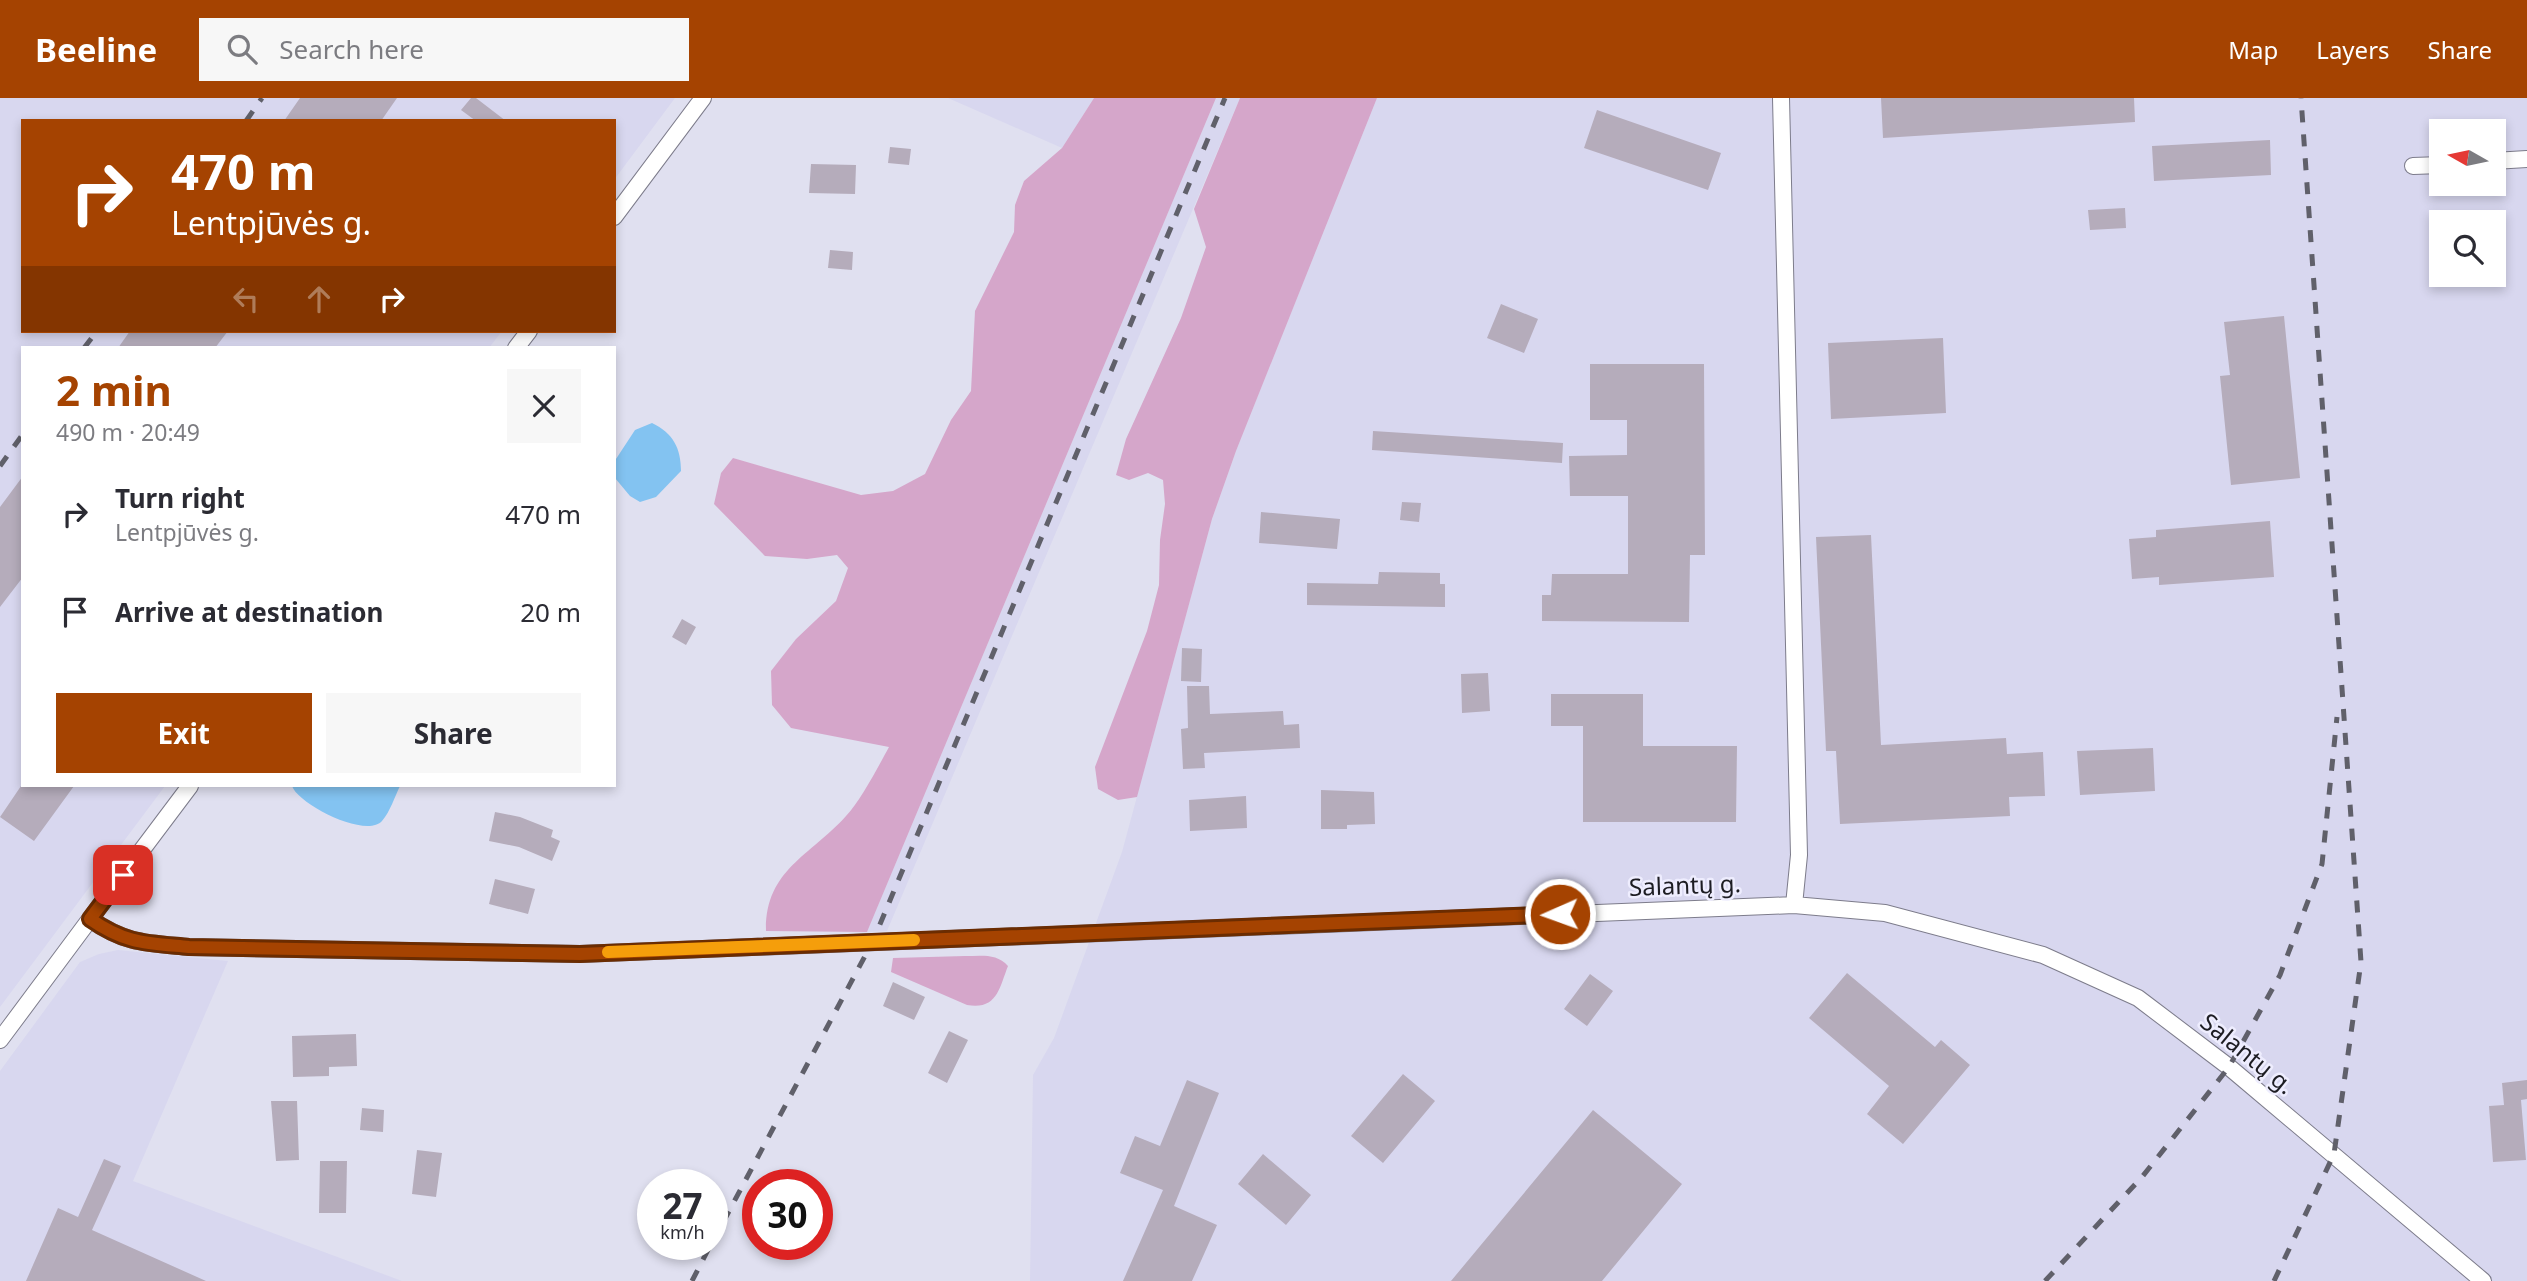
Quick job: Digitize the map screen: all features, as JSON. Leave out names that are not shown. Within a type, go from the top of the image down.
[{"type":"street","points":[[616,214],[703,98]]},
{"type":"street","points":[[1781,98],[1799,855],[1794,905]]},
{"type":"street","points":[[2506,160],[2527,159]]},
{"type":"street","points":[[2413,166],[2429,165]]},
{"type":"street","points":[[0,1040],[189,787]]},
{"type":"street","name":"Salantų g.","points":[[90,919],[110,933],[135,943],[189,947],[580,954],[1794,905],[1885,913],[2043,955],[2138,998],[2229,1067],[2483,1281]]},
{"type":"shaded area","points":[[0,98],[675,98],[616,177],[616,119],[21,119],[21,333],[500,333],[491,346],[21,346],[21,787],[164,787],[0,1007]]},
{"type":"shaded area","points":[[948,98],[1094,98],[1062,148]]},
{"type":"shaded area","points":[[1094,98],[1216,98],[867,932],[766,931],[768,910],[781,878],[852,809],[889,747],[791,728],[772,705],[771,671],[796,639],[836,601],[848,568],[837,555],[807,559],[765,556],[714,504],[721,473],[733,458],[861,495],[893,491],[925,474],[951,420],[971,391],[975,311],[1014,232],[1015,205],[1024,181],[1062,148]]},
{"type":"shaded area","points":[[1216,98],[1240,98],[887,931],[867,932]]},
{"type":"shaded area","points":[[1240,98],[1377,98],[1236,451],[1212,519],[1137,797],[1118,800],[1098,789],[1095,767],[1147,631],[1159,585],[1160,540],[1165,504],[1163,480],[1148,473],[1129,480],[1116,475],[1126,439],[1181,318],[1206,247],[1194,209]]},
{"type":"shaded area","points":[[1377,98],[2527,98],[2527,1281],[1030,1281],[1033,1075],[1054,1038],[1122,852],[1212,519],[1236,451]]},
{"type":"shaded area","points":[[118,950],[228,961],[133,1181],[402,1281],[0,1281],[0,1071],[80,962]]},
{"type":"shaded area","points":[[983,956],[999,959],[1008,966],[995,996],[991,1001],[977,1006],[967,1005],[891,972],[893,958]]},
{"type":"water","points":[[652,423],[665,431],[677,448],[681,471],[656,497],[640,502],[630,496],[616,479],[616,459],[635,430]]},
{"type":"water","points":[[293,787],[400,787],[382,821],[362,826],[319,810]]},
{"type":"building","points":[[300,98],[397,98],[382,119],[285,119]]},
{"type":"building","points":[[471,98],[476,98],[503,119],[473,119],[461,110]]},
{"type":"building","points":[[1881,98],[2134,98],[2135,122],[1883,138]]},
{"type":"building","points":[[1597,110],[1721,153],[1708,190],[1584,148]]},
{"type":"building","points":[[2270,140],[2271,175],[2154,181],[2152,146]]},
{"type":"building","points":[[890,147],[911,149],[909,165],[888,163]]},
{"type":"building","points":[[811,164],[856,165],[855,194],[809,193]]},
{"type":"building","points":[[2125,208],[2126,228],[2090,230],[2088,210]]},
{"type":"building","points":[[830,250],[853,252],[852,270],[828,268]]},
{"type":"building","points":[[1501,304],[1538,319],[1524,353],[1487,338]]},
{"type":"building","points":[[2284,316],[2300,478],[2231,485],[2220,376],[2230,375],[2224,322]]},
{"type":"building","points":[[129,333],[226,333],[217,346],[119,346]]},
{"type":"building","points":[[1943,338],[1946,413],[1831,419],[1828,343]]},
{"type":"building","points":[[1590,364],[1704,364],[1705,555],[1690,555],[1689,622],[1542,621],[1542,595],[1551,595],[1552,574],[1628,574],[1628,496],[1570,496],[1569,456],[1627,455],[1627,420],[1590,420]]},
{"type":"building","points":[[1373,431],[1563,443],[1562,463],[1372,450]]},
{"type":"building","points":[[21,479],[21,580],[0,607],[0,507]]},
{"type":"building","points":[[1402,502],[1421,503],[1419,522],[1400,520]]},
{"type":"building","points":[[1261,512],[1340,519],[1337,549],[1259,543]]},
{"type":"building","points":[[2270,521],[2274,577],[2159,585],[2159,577],[2132,579],[2129,539],[2156,537],[2156,530]]},
{"type":"building","points":[[1871,535],[1881,745],[2006,738],[2007,754],[2043,752],[2045,796],[2009,797],[2010,816],[1840,824],[1836,751],[1826,751],[1816,537]]},
{"type":"building","points":[[1379,572],[1440,573],[1440,584],[1445,584],[1445,607],[1307,605],[1307,583],[1378,584]]},
{"type":"building","points":[[682,619],[696,627],[686,645],[672,637]]},
{"type":"building","points":[[1182,648],[1202,649],[1201,682],[1181,681]]},
{"type":"building","points":[[1488,673],[1490,711],[1462,713],[1461,674]]},
{"type":"building","points":[[1187,686],[1209,686],[1210,714],[1283,711],[1284,725],[1299,724],[1300,748],[1204,753],[1205,768],[1183,769],[1181,729],[1188,728]]},
{"type":"building","points":[[1551,694],[1643,694],[1643,746],[1737,746],[1736,822],[1583,822],[1583,726],[1551,726]]},
{"type":"building","points":[[2153,748],[2155,791],[2080,795],[2077,751]]},
{"type":"building","points":[[21,786],[73,787],[34,841],[0,817]]},
{"type":"building","points":[[1321,790],[1374,792],[1375,824],[1347,825],[1347,829],[1321,829]]},
{"type":"building","points":[[1246,796],[1247,828],[1190,831],[1189,800]]},
{"type":"building","points":[[495,812],[520,817],[553,830],[551,837],[560,841],[552,861],[519,847],[489,841]]},
{"type":"building","points":[[495,879],[535,889],[528,914],[489,904]]},
{"type":"building","points":[[1847,973],[1935,1047],[1941,1040],[1970,1065],[1903,1144],[1867,1114],[1889,1086],[1809,1018]]},
{"type":"building","points":[[1590,974],[1613,991],[1587,1026],[1564,1009]]},
{"type":"building","points":[[893,982],[925,997],[914,1020],[883,1006]]},
{"type":"building","points":[[949,1031],[968,1040],[947,1083],[928,1073]]},
{"type":"building","points":[[356,1034],[357,1066],[329,1067],[329,1076],[293,1077],[292,1036]]},
{"type":"building","points":[[1403,1074],[1435,1101],[1383,1163],[1351,1136]]},
{"type":"building","points":[[1187,1080],[1219,1093],[1174,1206],[1217,1225],[1192,1281],[1123,1281],[1163,1190],[1120,1173],[1135,1136],[1160,1146]]},
{"type":"building","points":[[2527,1080],[2527,1099],[2521,1100],[2526,1160],[2493,1162],[2489,1106],[2504,1105],[2502,1083]]},
{"type":"building","points":[[271,1101],[297,1101],[299,1160],[276,1161]]},
{"type":"building","points":[[362,1108],[384,1110],[383,1132],[360,1130]]},
{"type":"building","points":[[1593,1110],[1682,1184],[1602,1281],[1451,1281]]},
{"type":"building","points":[[417,1150],[442,1153],[436,1197],[412,1194]]},
{"type":"building","points":[[1263,1154],[1311,1195],[1286,1225],[1238,1184]]},
{"type":"building","points":[[104,1159],[121,1166],[92,1230],[206,1281],[26,1281],[58,1208],[78,1217]]},
{"type":"building","points":[[320,1161],[347,1161],[346,1213],[319,1213]]},
{"type":"railway","points":[[247,119],[262,98]]},
{"type":"railway","points":[[728,1213],[873,941],[1225,98]]},
{"type":"railway","points":[[2274,1281],[2334,1154],[2361,962],[2301,98]]},
{"type":"railway","points":[[86,346],[95,333]]},
{"type":"railway","points":[[0,466],[21,437]]},
{"type":"railway","points":[[2045,1281],[2142,1177],[2229,1067],[2280,975],[2322,864],[2337,717]]},
{"type":"railway","points":[[692,1281],[703,1260]]},
{"type":"slow traffic","points":[[608,952],[914,940]]},
{"type":"route","points":[[123,875],[90,919],[110,933],[135,943],[189,947],[580,954],[1560,914]]}]
